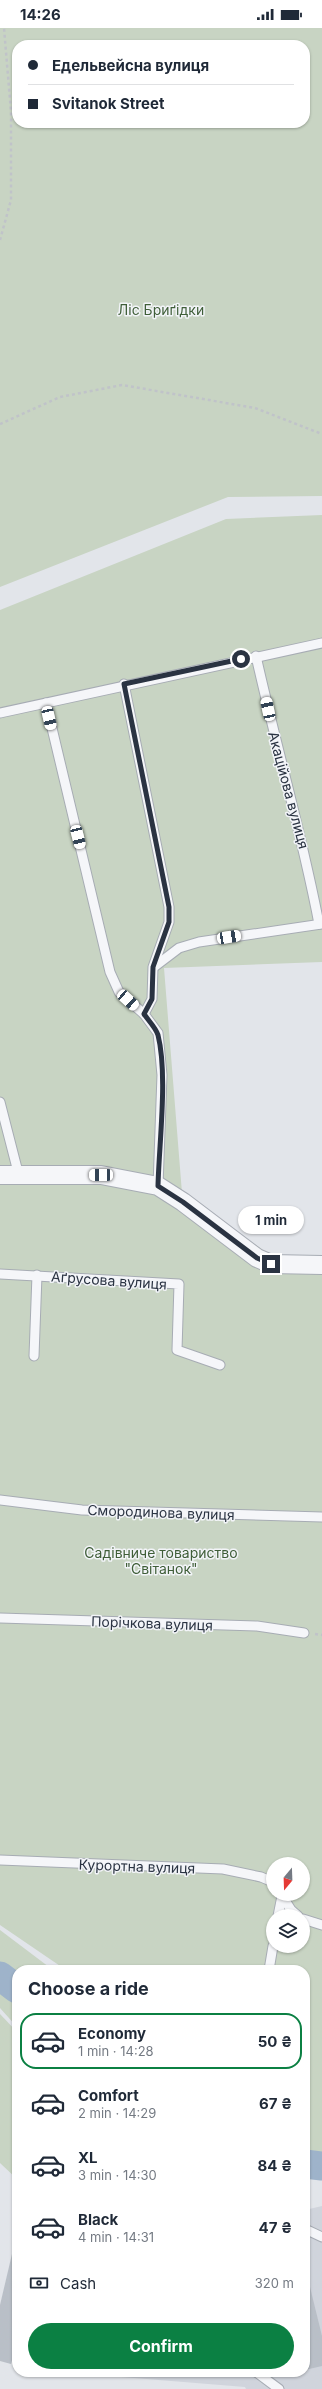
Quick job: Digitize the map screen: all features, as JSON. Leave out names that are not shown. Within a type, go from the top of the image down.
[{"type":"street","points":[[0,1175],[101,1175],[158,1186],[264,1261],[271,1264],[322,1265]]},
{"type":"lane","points":[[0,713],[124,684],[322,643]]},
{"type":"lane","name":"Акаційова вулиця","points":[[256,656],[274,735],[306,855],[321,924]]},
{"type":"lane","points":[[124,684],[169,907],[169,922],[153,967],[152,999],[144,1014]]},
{"type":"lane","points":[[46,703],[110,972],[119,992],[144,1014],[158,1033],[162,1075],[158,1186]]},
{"type":"lane","points":[[153,967],[179,948],[199,942],[321,924]]},
{"type":"lane","points":[[0,1102],[19,1176]]},
{"type":"lane","name":"Аґрусова вулиця","points":[[0,1274],[179,1284],[177,1350],[220,1365]]},
{"type":"lane","points":[[34,1356],[37,1275]]},
{"type":"lane","name":"Смородинова вулиця","points":[[0,1500],[82,1510],[322,1517]]},
{"type":"lane","name":"Порічкова вулиця","points":[[0,1618],[257,1626],[304,1633]]},
{"type":"lane","name":"Курортна вулиця","points":[[0,1860],[222,1869],[266,1879]]},
{"type":"lane","points":[[310,1921],[322,1925]]},
{"type":"lane","points":[[270,1965],[272,1953]]},
{"type":"lane","points":[[310,2231],[322,2237]]},
{"type":"lane","points":[[263,2377],[279,2389]]},
{"type":"path","points":[[0,240],[11,200],[11,112],[4,28]]},
{"type":"path","points":[[0,424],[60,397],[122,385],[254,408],[322,434]]},
{"type":"shaded area","points":[[322,2206],[322,2389],[246,2389],[245,2387],[122,2377],[310,2377],[310,2209]]},
{"type":"green space","name":"Ліс Бриґідки","points":[[0,28],[322,28],[322,496],[228,497],[0,587]]},
{"type":"green space","name":"Садівниче товариство \"Світанок\"","points":[[322,515],[322,962],[164,968],[182,1193],[270,1255],[322,1255],[322,2160],[310,2159],[310,1965],[59,1965],[0,1925],[0,610],[226,519]]},
{"type":"green space","points":[[0,1930],[46,1965],[12,1965],[12,2021],[0,2008]]},
{"type":"green space","points":[[0,2014],[12,2027],[12,2174],[0,2163]]},
{"type":"building","points":[[12,2254],[11,2364],[0,2361],[0,2305]]},
{"type":"building","points":[[310,2287],[322,2336],[322,2366],[310,2369]]},
{"type":"waterway","points":[[0,1976],[12,1985]]},
{"type":"waterway","points":[[310,2165],[322,2166]]},
{"type":"route","points":[[241,659],[124,684],[169,907],[169,922],[153,967],[152,999],[144,1014],[158,1033],[160,1048],[162,1075],[158,1186],[183,1202],[257,1258],[271,1264]]}]
